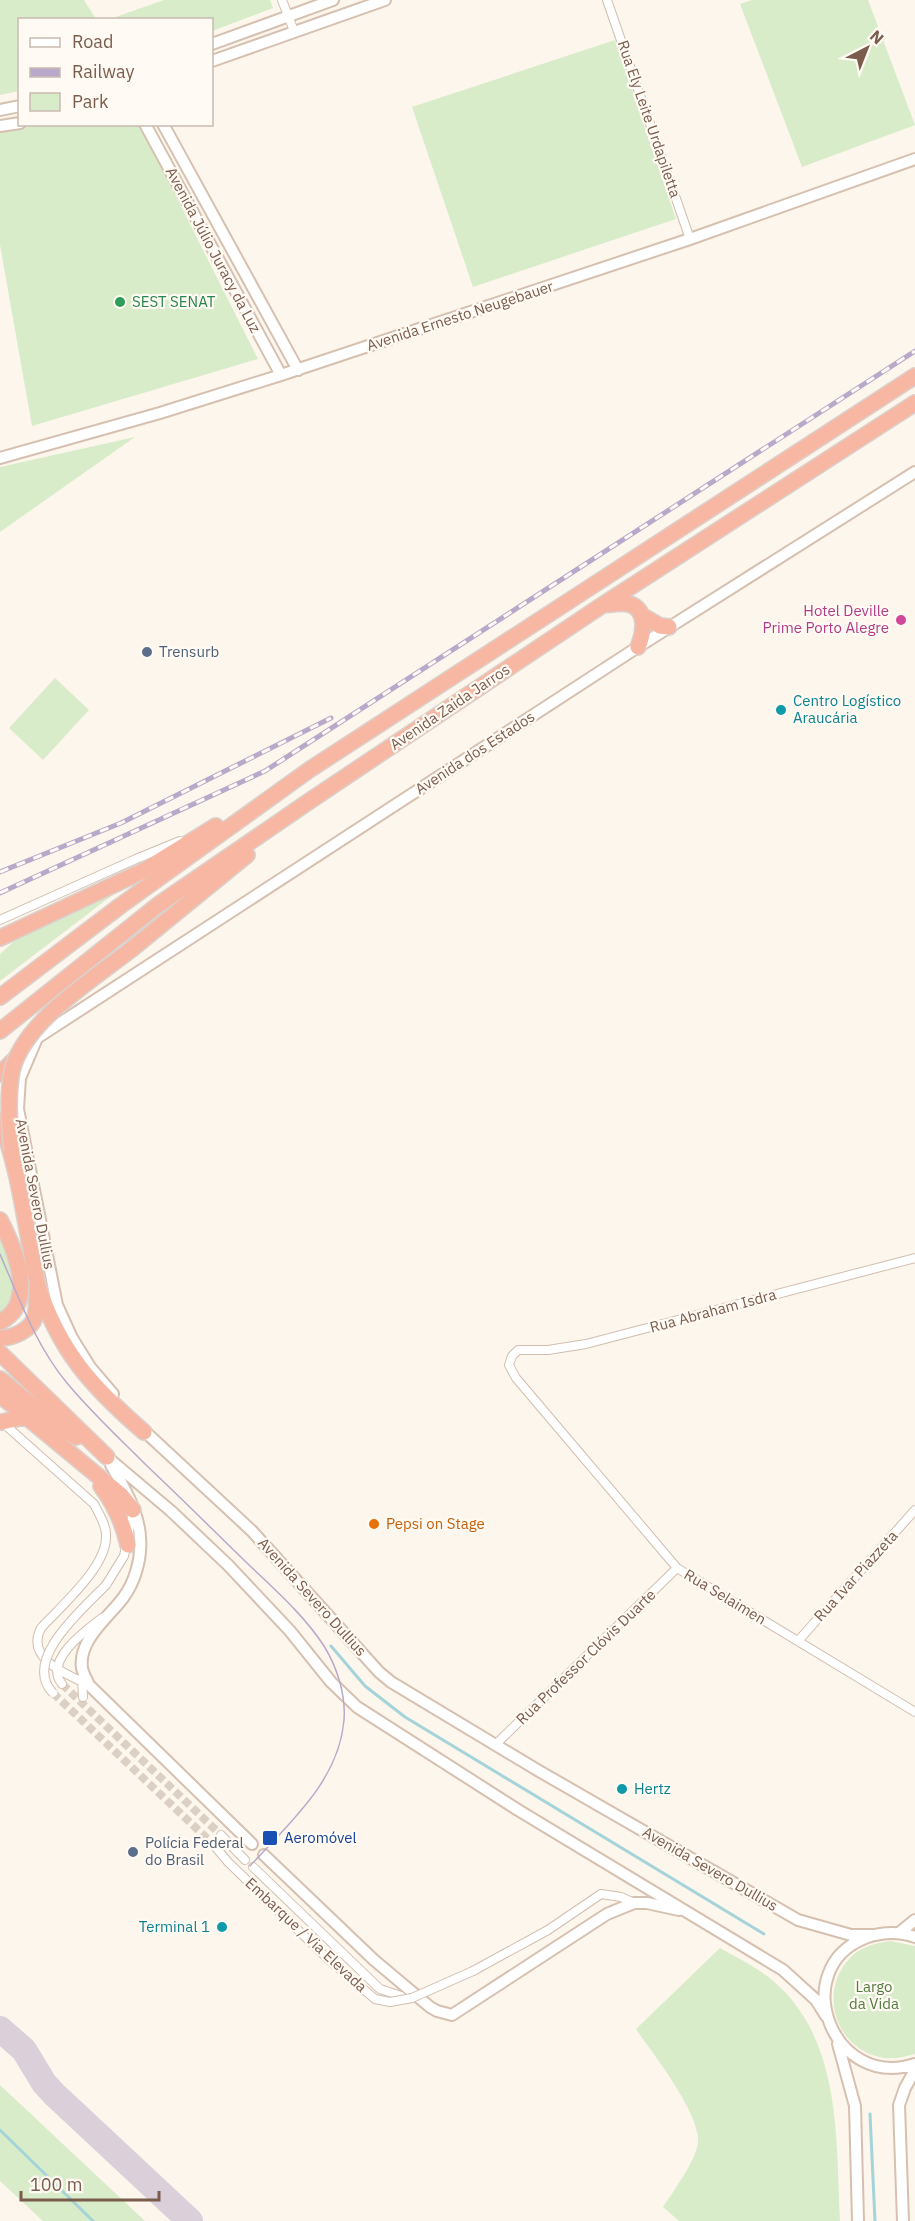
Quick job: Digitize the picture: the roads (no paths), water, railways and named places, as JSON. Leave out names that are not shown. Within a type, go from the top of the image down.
[{"type":"highway","name":"Avenida Zaida Jarros","points":[[0,997],[120,906],[309,770],[915,376]]},
{"type":"highway","name":"Avenida Zaida Jarros","points":[[0,1031],[158,905],[601,606],[915,403]]},
{"type":"highway","points":[[601,606],[628,603],[641,615],[660,626],[669,627]]},
{"type":"highway","points":[[638,647],[642,637],[641,615]]},
{"type":"highway","points":[[0,938],[145,870],[309,770]]},
{"type":"highway","points":[[144,1432],[91,1383],[70,1356],[54,1327],[38,1284],[12,1150],[8,1113],[12,1071],[22,1046],[39,1024],[55,1009],[133,948],[311,800]]},
{"type":"highway","points":[[0,1059],[37,1038]]},
{"type":"highway","points":[[0,1074],[37,1038]]},
{"type":"highway","points":[[0,1120],[12,1150]]},
{"type":"highway","points":[[0,1220],[11,1242],[20,1274],[20,1300],[17,1309],[0,1322]]},
{"type":"highway","points":[[0,1338],[10,1337],[24,1331],[35,1318],[38,1284]]},
{"type":"highway","points":[[0,1353],[106,1457]]},
{"type":"highway","points":[[0,1379],[49,1419],[106,1457]]},
{"type":"highway","points":[[0,1395],[121,1495],[133,1510]]},
{"type":"highway","points":[[1,1422],[29,1418]]},
{"type":"highway","points":[[85,1464],[117,1510],[123,1523],[128,1545]]},
{"type":"street","points":[[282,0],[294,31]]},
{"type":"street","points":[[213,44],[333,0]]},
{"type":"street","points":[[213,61],[385,0]]},
{"type":"street","name":"Rua Ely Leite Urdapiletta","points":[[607,0],[690,239]]},
{"type":"street","points":[[0,110],[18,106]]},
{"type":"street","points":[[0,126],[18,123]]},
{"type":"street","name":"Avenida Júlio Juracy da Luz","points":[[146,126],[281,375]]},
{"type":"street","name":"Avenida Júlio Juracy da Luz","points":[[164,126],[298,370]]},
{"type":"street","name":"Avenida Ernesto Neugebauer","points":[[0,458],[159,413],[298,370],[690,239],[915,159]]},
{"type":"street","name":"Avenida dos Estados","points":[[37,1038],[669,627],[915,472]]},
{"type":"street","points":[[0,920],[136,859],[209,830]]},
{"type":"street","name":"Avenida Severo Dullius","points":[[37,1038],[20,1078],[18,1109],[57,1305],[72,1338],[90,1367],[144,1432],[252,1531],[379,1672],[413,1697],[798,1920],[851,1935],[874,1935]]},
{"type":"street","name":"Rua Abraham Isdra","points":[[512,1356],[518,1350],[548,1350],[586,1344],[915,1258]]},
{"type":"street","name":"Rua Selaimen","points":[[512,1356],[509,1365],[516,1378],[677,1568],[915,1712]]},
{"type":"street","points":[[1,1422],[94,1504],[106,1533],[106,1544],[97,1566],[41,1628],[36,1646],[41,1656],[56,1668],[85,1684],[252,1844]]},
{"type":"street","points":[[62,1684],[58,1679],[56,1668],[65,1652],[77,1637],[123,1598],[136,1573],[140,1554],[141,1536],[133,1510],[121,1482],[106,1457]]},
{"type":"street","points":[[106,1457],[171,1511],[228,1565],[290,1630],[331,1682],[357,1707],[518,1810],[707,1922],[783,1970],[816,2000],[837,2040],[855,2106],[858,2221]]},
{"type":"street","points":[[53,1693],[45,1684],[43,1671],[46,1658],[59,1635],[119,1567],[128,1545],[133,1510]]},
{"type":"street","name":"Rua Ivar Piazzeta","points":[[798,1641],[915,1510]]},
{"type":"street","name":"Rua Professor Clóvis Duarte","points":[[495,1745],[677,1568]]},
{"type":"street","points":[[84,1698],[83,1656],[88,1641],[109,1612]]},
{"type":"street","points":[[221,1835],[245,1860]]},
{"type":"street","name":"Embarque / Via Elevada","points":[[213,1844],[228,1862],[328,1959],[375,1999],[390,2002],[412,1998],[473,1971],[548,1930],[601,1894],[621,1897],[634,1903]]},
{"type":"street","points":[[264,1855],[374,1960],[430,2007],[452,2015],[607,1914],[634,1903],[677,1909],[707,1922]]},
{"type":"street","points":[[253,1867],[380,1989],[401,1996]]},
{"type":"street","points":[[899,1933],[915,1920]]},
{"type":"street","points":[[826,2016],[825,1987],[837,1960],[848,1949],[874,1935],[899,1933],[915,1937]]},
{"type":"street","points":[[837,2040],[861,2061],[875,2066],[891,2068],[915,2064]]},
{"type":"street","points":[[903,2221],[899,2106],[905,2088],[915,2070]]},
{"type":"waterway","points":[[331,1646],[365,1686],[405,1717],[764,1934]]},
{"type":"waterway","points":[[870,2114],[875,2221]]},
{"type":"waterway","points":[[0,2130],[93,2221]]},
{"type":"tunnel","points":[[62,1684],[221,1835]]},
{"type":"tunnel","points":[[53,1693],[213,1844]]},
{"type":"tram line","points":[[0,1254],[37,1338],[67,1383],[115,1435],[298,1613],[324,1646],[333,1663],[340,1682],[344,1711],[340,1742],[333,1762],[310,1800],[250,1866]]},
{"type":"railway","points":[[0,893],[265,771],[915,351]]},
{"type":"railway","points":[[0,872],[121,823],[331,718]]},
{"type":"place","name":"SEST SENAT","points":[[120,302]]},
{"type":"place","name":"Hotel Deville Prime Porto Alegre","points":[[901,620]]},
{"type":"place","name":"Trensurb","points":[[147,652]]},
{"type":"place","name":"Centro Logístico Araucária","points":[[781,710]]},
{"type":"place","name":"Pepsi on Stage","points":[[374,1524]]},
{"type":"place","name":"Hertz","points":[[622,1789]]},
{"type":"place","name":"Aeromóvel","points":[[270,1838]]},
{"type":"place","name":"Polícia Federal do Brasil","points":[[133,1852]]},
{"type":"place","name":"Terminal 1","points":[[222,1927]]},
{"type":"park label","name":"Largo da Vida","points":[[874,1996]]}]
